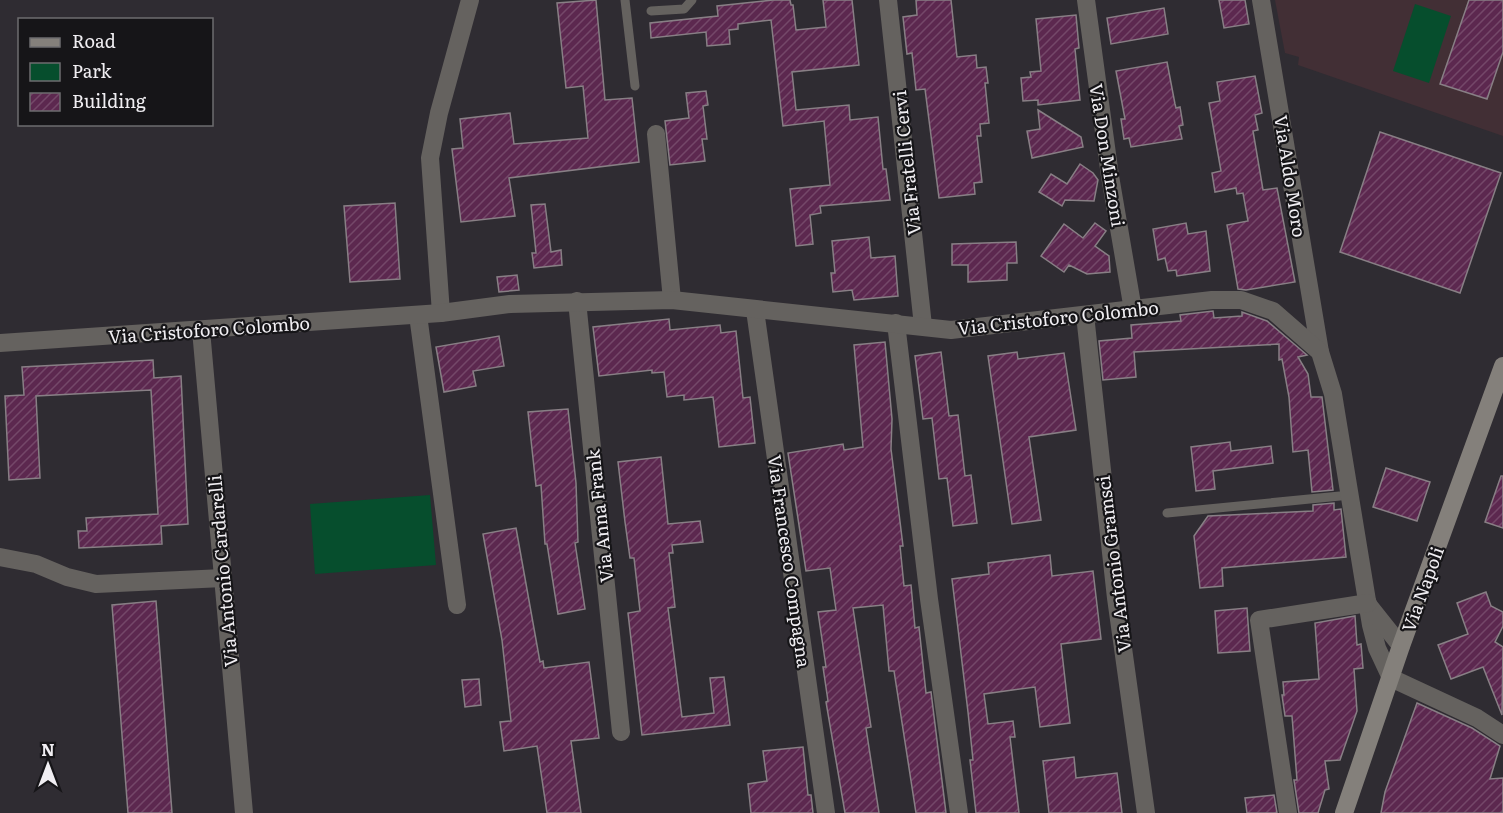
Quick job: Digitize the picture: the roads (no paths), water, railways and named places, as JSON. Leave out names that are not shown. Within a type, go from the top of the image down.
[{"type":"main road","name":"Via Napoli","points":[[1344,813],[1392,678],[1401,646],[1503,366]]},
{"type":"street","points":[[441,313],[430,158],[439,113],[471,0]]},
{"type":"street","name":"Via Fratelli Cervi","points":[[888,0],[923,326]]},
{"type":"street","name":"Via Don Minzoni","points":[[1086,0],[1110,177],[1132,310]]},
{"type":"street","name":"Via Aldo Moro","points":[[1262,0],[1320,352]]},
{"type":"street","points":[[656,134],[672,300]]},
{"type":"street","name":"Via Cristoforo Colombo","points":[[0,343],[418,315],[510,304],[577,301],[672,300],[951,330],[1212,300],[1241,300],[1273,311],[1320,352]]},
{"type":"street","name":"Via Anna Frank","points":[[577,301],[621,732]]},
{"type":"street","name":"Via Francesco Compagna","points":[[755,310],[826,813]]},
{"type":"street","points":[[418,315],[457,605]]},
{"type":"street","name":"Via Antonio Gramsci","points":[[1085,315],[1116,598],[1146,813]]},
{"type":"street","points":[[896,323],[928,599],[959,813]]},
{"type":"street","name":"Via Antonio Cardarelli","points":[[201,330],[244,813]]},
{"type":"street","points":[[1320,352],[1333,394],[1377,648],[1392,678],[1477,718],[1503,735]]},
{"type":"street","points":[[0,557],[36,564],[67,577],[96,584],[223,578]]},
{"type":"street","points":[[1368,603],[1401,646]]},
{"type":"street","points":[[1288,813],[1259,620],[1368,603]]},
{"type":"lane","points":[[625,0],[635,86]]},
{"type":"lane","points":[[651,11],[684,9],[692,0]]},
{"type":"lane","points":[[1167,513],[1350,495]]}]
